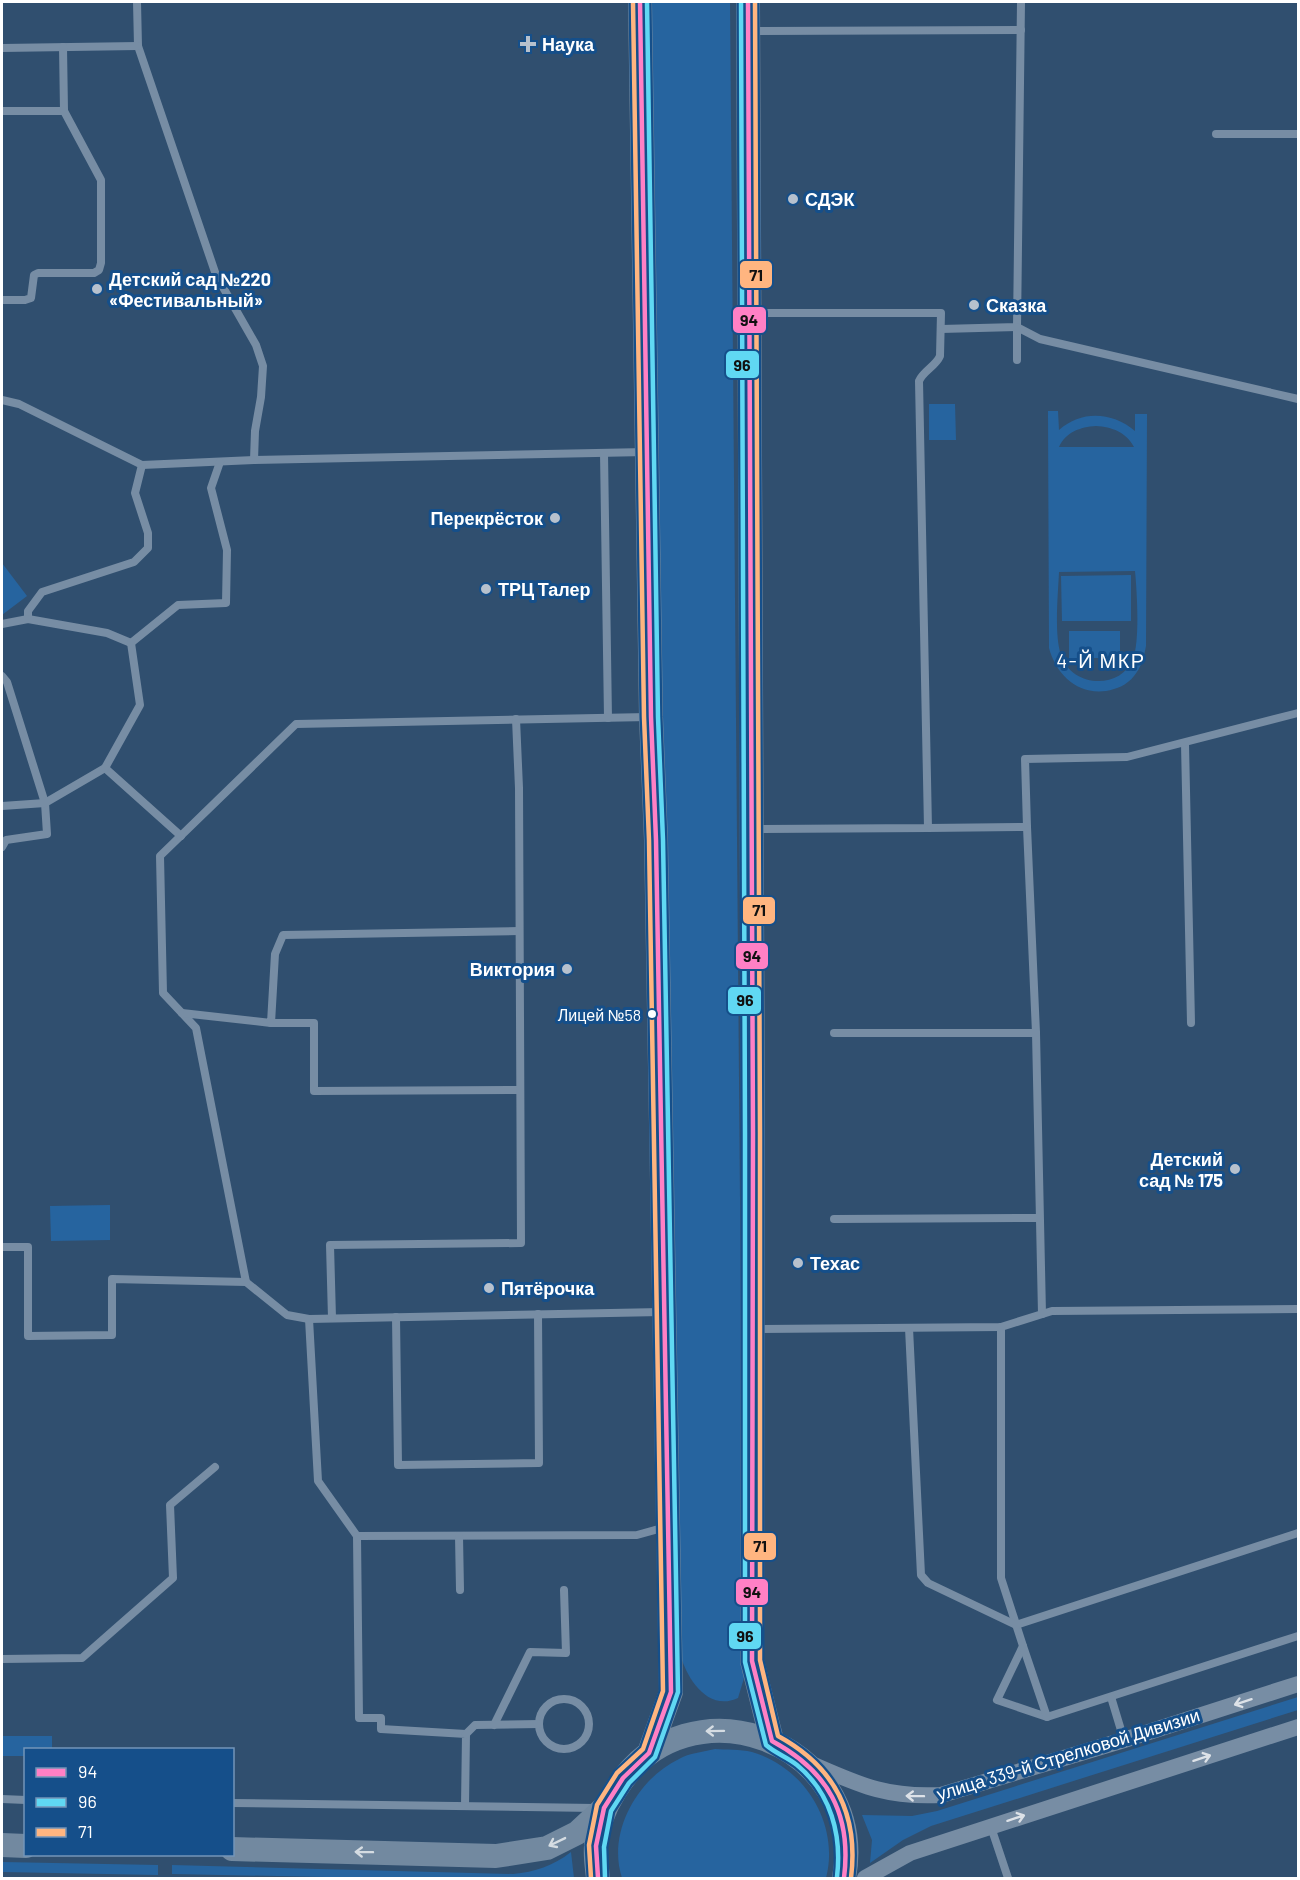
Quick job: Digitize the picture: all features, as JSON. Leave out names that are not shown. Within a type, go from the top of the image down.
[{"type":"main road","points":[[640,2],[651,717],[656,852],[671,1692],[649,1753]]},
{"type":"main road","points":[[748,2],[752,1661],[772,1741]]},
{"type":"main road","points":[[234,1849],[496,1856],[547,1848],[577,1833],[604,1808],[623,1778],[649,1753],[677,1738],[709,1731],[741,1732],[772,1741],[804,1761],[828,1789],[843,1823],[848,1859],[844,1878]]},
{"type":"main road","points":[[598,1878],[596,1846],[604,1808]]},
{"type":"main road","points":[[2,1845],[24,1846]]},
{"type":"street","name":"улица 339-й Стрелковой Дивизии","points":[[804,1761],[862,1786],[887,1793],[914,1796],[941,1795],[1299,1684]]},
{"type":"street","points":[[865,1878],[910,1853],[1299,1727]]},
{"type":"lane","points":[[137,2],[138,46],[216,275],[256,345],[263,366],[254,460]]},
{"type":"lane","points":[[1017,360],[1021,2]]},
{"type":"lane","points":[[748,31],[1021,30]]},
{"type":"lane","points":[[2,48],[138,46]]},
{"type":"lane","points":[[2,300],[31,298],[32,280],[38,273],[94,273],[99,270],[101,263],[101,180],[64,111],[63,47]]},
{"type":"lane","points":[[2,111],[64,111]]},
{"type":"lane","points":[[1216,134],[1299,134]]},
{"type":"lane","points":[[749,313],[940,313],[939,360],[919,381],[928,828]]},
{"type":"lane","points":[[940,329],[1017,327],[1040,339],[1299,399]]},
{"type":"lane","points":[[2,400],[19,404],[142,465],[254,460],[648,452]]},
{"type":"lane","points":[[604,453],[608,718]]},
{"type":"lane","points":[[131,643],[178,605],[226,603],[227,550],[211,488],[220,462]]},
{"type":"lane","points":[[28,619],[28,611],[42,592],[134,562],[148,548],[148,533],[135,493],[142,465]]},
{"type":"lane","points":[[2,624],[28,619],[107,633],[131,643]]},
{"type":"lane","points":[[2,806],[45,803],[105,768],[140,705],[131,643]]},
{"type":"lane","points":[[2,676],[7,682],[45,803],[47,834],[6,840],[2,847]]},
{"type":"lane","points":[[1042,1314],[1036,1033],[1025,759],[1127,757],[1299,713]]},
{"type":"lane","points":[[246,1282],[196,1028],[163,993],[160,856],[296,723],[651,717]]},
{"type":"lane","points":[[332,1318],[330,1245],[521,1243],[519,788],[516,719]]},
{"type":"lane","points":[[1185,744],[1191,1023]]},
{"type":"lane","points":[[105,768],[181,836]]},
{"type":"lane","points":[[751,829],[1027,827]]},
{"type":"lane","points":[[271,1023],[274,954],[284,934],[519,931]]},
{"type":"lane","points":[[182,1013],[271,1023],[314,1023],[314,1091],[520,1090]]},
{"type":"lane","points":[[834,1033],[1036,1033]]},
{"type":"lane","points":[[834,1219],[1039,1218]]},
{"type":"lane","points":[[2,1247],[28,1247],[28,1336],[112,1335],[112,1280],[246,1282],[287,1315],[309,1319],[663,1312]]},
{"type":"lane","points":[[752,1329],[1001,1327],[1052,1311],[1299,1309]]},
{"type":"lane","points":[[396,1317],[398,1465],[539,1463],[537,1314]]},
{"type":"lane","points":[[309,1319],[318,1481],[357,1536],[359,1718],[381,1718],[381,1730],[466,1734]]},
{"type":"lane","points":[[1001,1327],[1001,1578],[1047,1717]]},
{"type":"lane","points":[[909,1328],[921,1575],[928,1583],[1016,1625],[1299,1533]]},
{"type":"lane","points":[[2,1659],[82,1658],[173,1578],[170,1505],[214,1467]]},
{"type":"lane","points":[[357,1536],[637,1535],[669,1526]]},
{"type":"lane","points":[[459,1536],[460,1590]]},
{"type":"lane","points":[[494,1725],[530,1652],[566,1653],[564,1590]]},
{"type":"lane","points":[[1023,1646],[997,1700],[1047,1717],[1299,1636]]},
{"type":"lane","points":[[1111,1697],[1124,1740]]},
{"type":"lane","points":[[561,1699],[571,1700],[580,1705],[587,1713],[590,1723],[588,1733],[582,1742],[572,1748],[560,1749],[549,1745],[542,1736],[539,1724],[542,1713],[549,1704],[561,1699]]},
{"type":"lane","points":[[465,1806],[466,1734],[475,1725],[539,1724]]},
{"type":"lane","points":[[2,1799],[24,1800]]},
{"type":"lane","points":[[234,1803],[604,1808]]},
{"type":"lane","points":[[991,1827],[1008,1878]]},
{"type":"shaded area","points":[[651,2],[730,2],[744,1678],[738,1698],[727,1701],[717,1701],[700,1691],[683,1664],[680,1654]]},
{"type":"shaded area","points":[[929,404],[955,404],[956,440],[929,440]]},
{"type":"shaded area","points":[[1048,411],[1058,411],[1059,430],[1077,419],[1097,416],[1117,420],[1135,431],[1135,414],[1147,414],[1146,646],[1140,666],[1131,679],[1118,688],[1106,691],[1086,690],[1069,681],[1062,674],[1049,648]],"holes":[[[1096,426],[1118,431],[1134,447],[1059,447],[1074,431]],[[1135,571],[1137,628],[1133,659],[1127,669],[1107,680],[1085,679],[1075,674],[1066,666],[1059,647],[1057,614],[1059,572]]]},
{"type":"shaded area","points":[[2,563],[27,596],[2,615]]},
{"type":"shaded area","points":[[1131,575],[1131,621],[1062,621],[1061,576]]},
{"type":"shaded area","points":[[1069,631],[1120,631],[1120,658],[1069,658]]},
{"type":"shaded area","points":[[110,1205],[110,1240],[51,1241],[50,1206]]},
{"type":"shaded area","points":[[1298,1697],[1298,1710],[931,1826],[903,1840],[870,1863],[872,1840],[862,1815],[912,1816],[937,1811]]},
{"type":"shaded area","points":[[2,1736],[52,1736],[52,1748],[24,1748],[24,1756],[2,1756]]},
{"type":"shaded area","points":[[715,1749],[752,1752],[771,1760],[802,1784],[823,1819],[828,1838],[829,1858],[826,1878],[622,1878],[618,1861],[622,1826],[639,1794],[650,1780],[679,1759]]},
{"type":"shaded area","points":[[571,1852],[574,1878],[375,1878],[172,1874],[172,1865],[513,1874],[544,1867]]},
{"type":"shaded area","points":[[2,1862],[158,1865],[158,1875],[2,1872]]},
{"type":"transit line","name":"71","points":[[591,1878],[589,1845],[597,1805],[617,1773],[643,1749],[663,1691],[633,2]]},
{"type":"transit line","name":"94","points":[[598,1878],[596,1846],[604,1808],[623,1778],[649,1753],[671,1692],[656,840],[651,717],[640,2]]},
{"type":"transit line","name":"96","points":[[605,1878],[604,1847],[611,1811],[629,1783],[655,1757],[678,1692],[663,840],[658,717],[647,2]]},
{"type":"transit line","name":"96","points":[[741,2],[745,1662],[766,1745],[797,1765],[809,1776],[818,1788],[832,1816],[838,1846],[837,1877]]},
{"type":"transit line","name":"94","points":[[748,2],[753,1133],[752,1661],[772,1741],[792,1753],[822,1781],[840,1814],[846,1855],[844,1878]]},
{"type":"transit line","name":"71","points":[[755,2],[760,1660],[778,1736],[815,1762],[839,1795],[851,1833],[851,1878]]},
{"type":"place","name":"Наука","points":[[528,44]]},
{"type":"place","name":"СДЭК","points":[[793,199]]},
{"type":"place","name":"Детский сад №220 «Фестивальный»","points":[[97,289]]},
{"type":"place","name":"Сказка","points":[[974,305]]},
{"type":"place","name":"Перекрёсток","points":[[555,518]]},
{"type":"place","name":"ТРЦ Талер","points":[[486,589]]},
{"type":"place","name":"Виктория","points":[[567,969]]},
{"type":"place","name":"Лицей №58","points":[[652,1014]]},
{"type":"place","name":"Детский сад № 175","points":[[1235,1169]]},
{"type":"place","name":"Техас","points":[[798,1263]]},
{"type":"place","name":"Пятёрочка","points":[[489,1288]]},
{"type":"district","name":"4-Й МКР","points":[[1101,660]]}]
